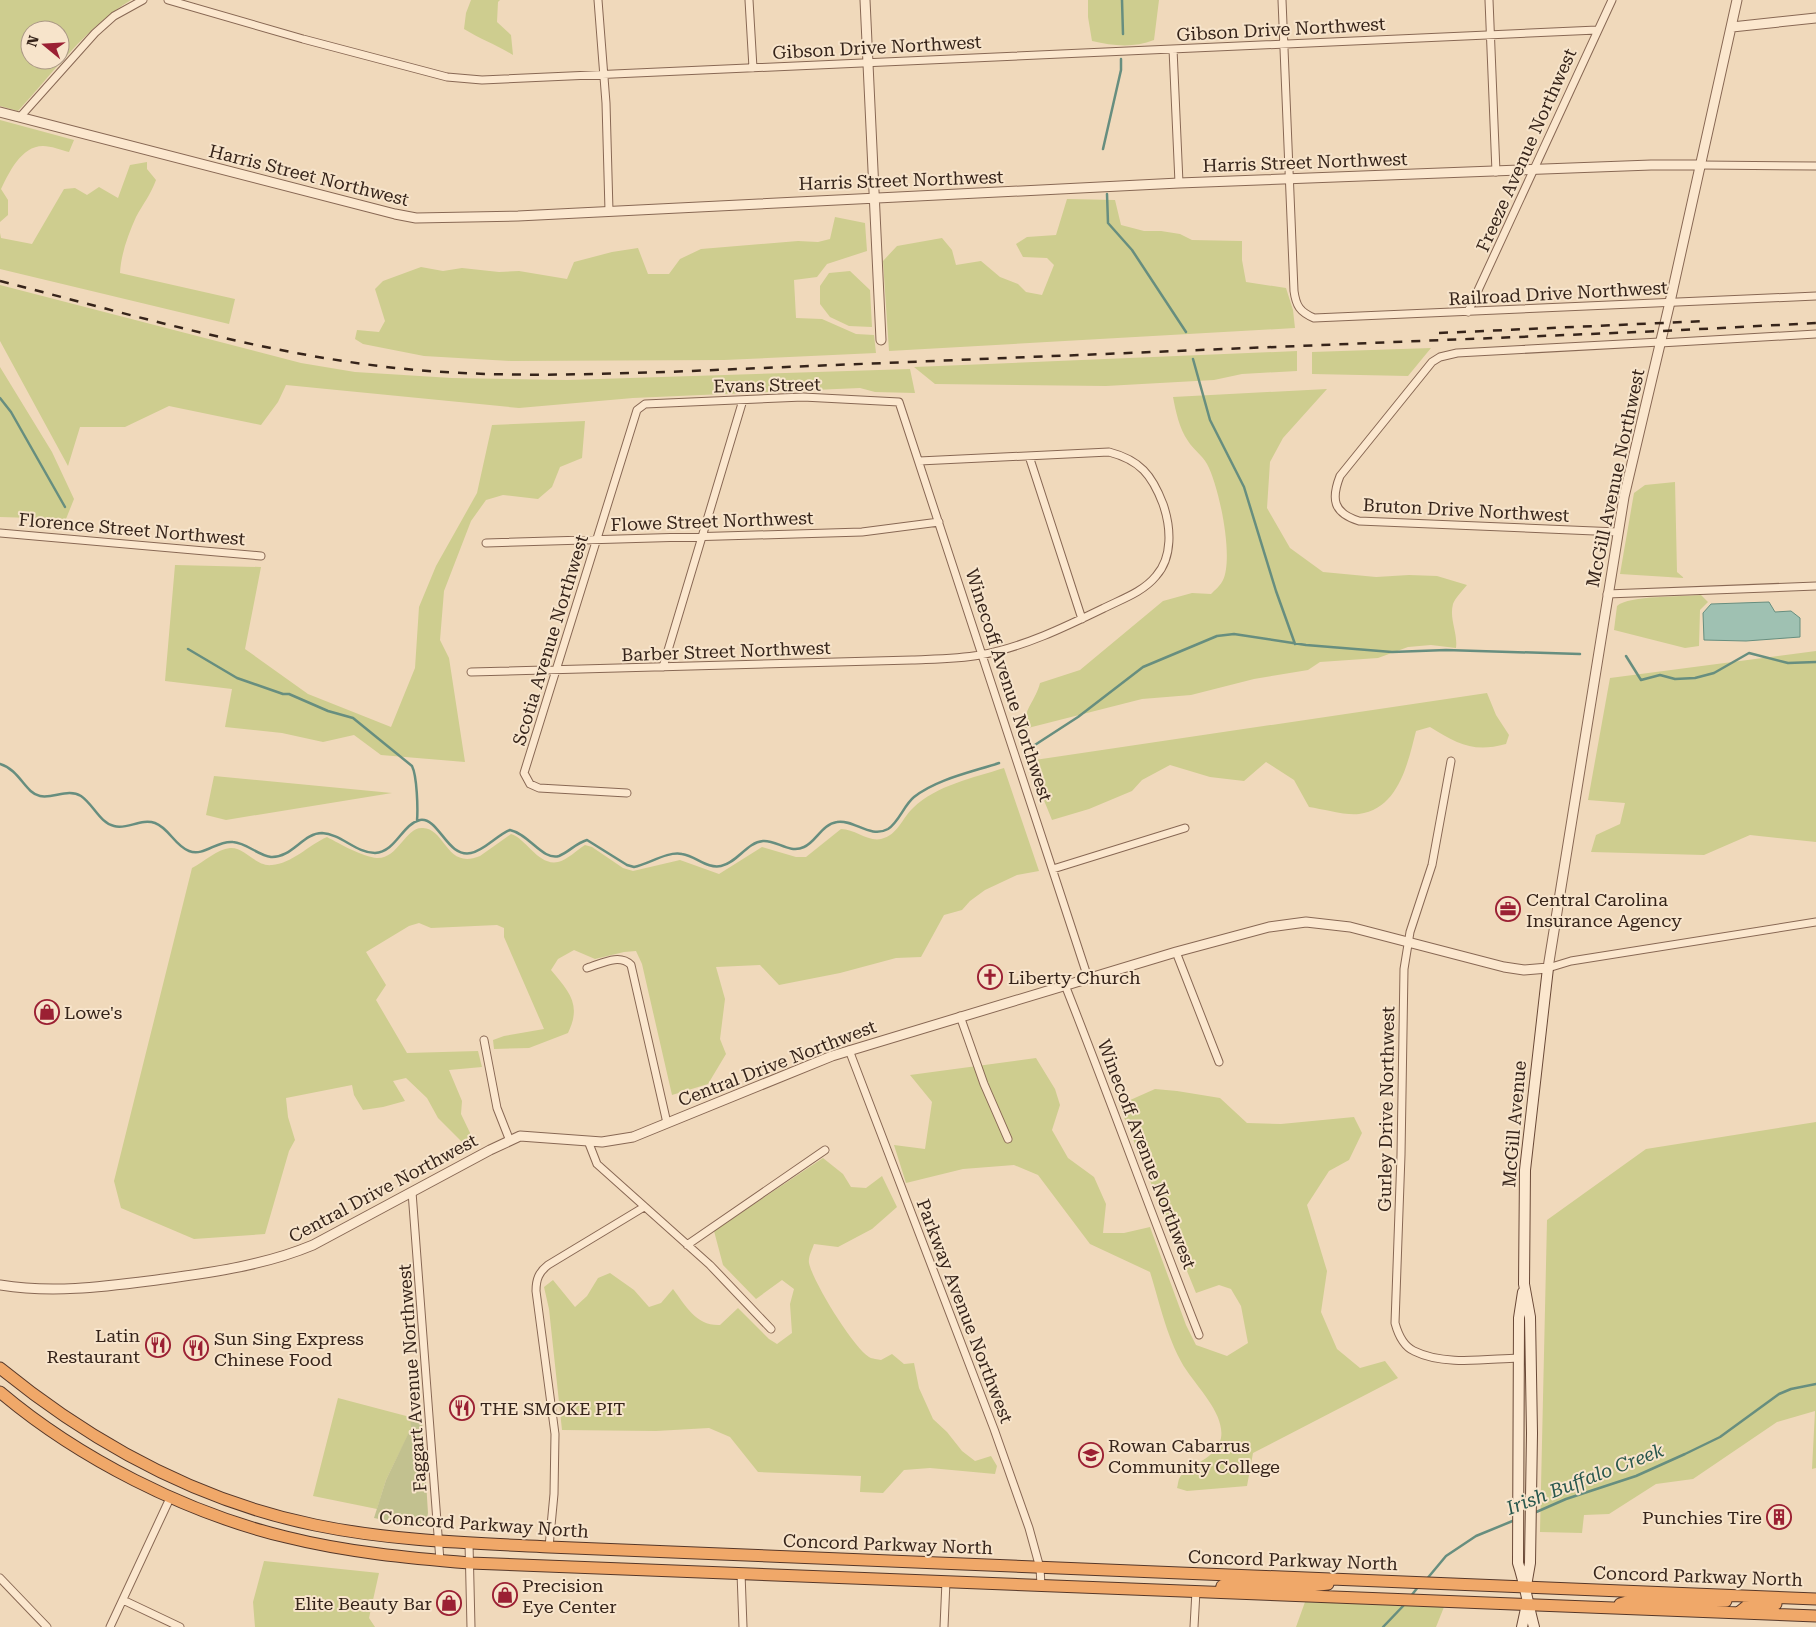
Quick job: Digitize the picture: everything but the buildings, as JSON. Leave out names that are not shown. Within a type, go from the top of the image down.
[{"type":"highway","name":"Concord Parkway North","points":[[0,1368],[86,1432],[143,1464],[240,1504],[289,1520],[344,1531],[439,1541],[548,1547],[1816,1599]]},
{"type":"highway","name":"Concord Parkway North","points":[[0,1392],[26,1413],[116,1469],[166,1494],[247,1526],[284,1537],[323,1545],[440,1561],[1816,1616]]},
{"type":"highway","points":[[166,1494],[174,1478]]},
{"type":"highway","points":[[700,1553],[700,1571]]},
{"type":"highway","points":[[1221,1592],[1222,1586],[1227,1584],[1310,1586],[1354,1580]]},
{"type":"highway","points":[[1606,1607],[1633,1600],[1720,1601],[1740,1595]]},
{"type":"highway","points":[[1738,1613],[1748,1605],[1796,1604],[1816,1599]]},
{"type":"main road","name":"McGill Avenue","points":[[1524,1284],[1525,1170],[1548,968]]},
{"type":"main road","points":[[1524,1284],[1519,1318],[1517,1481],[1518,1563],[1526,1586]]},
{"type":"main road","points":[[1524,1284],[1530,1318],[1532,1433],[1530,1463]]},
{"type":"main road","points":[[1518,1377],[1524,1386],[1530,1463],[1530,1564],[1526,1586],[1527,1603],[1534,1627]]},
{"type":"main road","points":[[1522,1627],[1527,1603]]},
{"type":"street","points":[[20,117],[95,33],[114,16],[143,0]]},
{"type":"street","name":"Gibson Drive Northwest","points":[[168,0],[303,39],[447,76],[482,80],[1597,30]]},
{"type":"street","points":[[598,0],[604,75],[609,211]]},
{"type":"street","points":[[749,0],[754,68]]},
{"type":"street","points":[[865,0],[881,340]]},
{"type":"street","points":[[1282,0],[1291,179]]},
{"type":"street","points":[[1489,0],[1496,172]]},
{"type":"street","name":"Freeze Avenue Northwest","points":[[1468,312],[1612,0]]},
{"type":"street","name":"McGill Avenue Northwest","points":[[1548,968],[1624,497],[1701,166],[1737,0]]},
{"type":"street","points":[[1732,28],[1816,18]]},
{"type":"street","points":[[1173,49],[1179,183]]},
{"type":"street","name":"Harris Street Northwest","points":[[0,112],[283,186],[416,218],[609,211],[1179,183],[1651,165],[1816,166]]},
{"type":"street","name":"Railroad Drive Northwest","points":[[1291,179],[1294,291],[1298,308],[1303,313],[1314,318],[1816,296]]},
{"type":"street","name":"Bruton Drive Northwest","points":[[1618,532],[1359,521],[1345,516],[1338,508],[1334,492],[1340,476],[1432,362],[1440,357],[1457,353],[1816,334]]},
{"type":"street","name":"Evans Street","points":[[637,410],[645,404],[802,398],[899,402]]},
{"type":"street","points":[[663,667],[743,400]]},
{"type":"street","name":"Winecoff Avenue Northwest","points":[[899,402],[1088,978]]},
{"type":"street","name":"Scotia Avenue Northwest","points":[[627,793],[538,788],[526,780],[524,773],[637,410]]},
{"type":"street","name":"Barber Street Northwest","points":[[471,672],[912,660],[982,655],[1054,632],[1143,589],[1157,576],[1166,559],[1170,542],[1168,519],[1153,481],[1142,468],[1126,456],[1109,452],[919,461]]},
{"type":"street","points":[[1029,456],[1082,619]]},
{"type":"street","name":"Flowe Street Northwest","points":[[486,543],[862,532],[939,522]]},
{"type":"street","name":"Florence Street Northwest","points":[[0,533],[261,556]]},
{"type":"street","points":[[1607,594],[1816,586]]},
{"type":"street","name":"Gurley Drive Northwest","points":[[1451,761],[1432,865],[1407,942],[1401,1062],[1401,1156],[1395,1323],[1397,1332],[1407,1347],[1438,1358],[1518,1358]]},
{"type":"street","points":[[1053,869],[1186,828]]},
{"type":"street","name":"Central Drive Northwest","points":[[0,1285],[61,1290],[86,1289],[260,1263],[313,1245],[520,1136],[617,1141],[647,1132],[849,1050],[1176,952],[1269,927],[1306,922],[1350,927],[1504,967],[1524,970],[1548,968],[1571,961],[1816,922]]},
{"type":"street","points":[[1176,952],[1219,1062]]},
{"type":"street","points":[[587,968],[619,959],[626,960],[631,966],[667,1123]]},
{"type":"street","name":"Winecoff Avenue Northwest","points":[[1065,985],[1140,1176],[1153,1221],[1199,1335]]},
{"type":"street","points":[[960,1016],[984,1084],[1008,1138]]},
{"type":"street","points":[[484,1040],[497,1108],[510,1141]]},
{"type":"street","name":"Parkway Avenue Northwest","points":[[849,1050],[994,1429],[1040,1568],[1041,1585]]},
{"type":"street","points":[[588,1141],[597,1164],[710,1265],[771,1328]]},
{"type":"street","points":[[687,1245],[825,1150]]},
{"type":"street","name":"Faggart Avenue Northwest","points":[[412,1192],[440,1561]]},
{"type":"street","points":[[548,1547],[556,1449],[536,1281],[541,1271],[644,1207]]},
{"type":"street","points":[[110,1627],[123,1600],[166,1494]]},
{"type":"street","points":[[469,1543],[471,1627]]},
{"type":"street","points":[[741,1573],[743,1627]]},
{"type":"street","points":[[0,1578],[47,1627]]},
{"type":"street","points":[[944,1627],[946,1580]]},
{"type":"street","points":[[1194,1627],[1196,1591]]},
{"type":"street","points":[[123,1600],[180,1627]]},
{"type":"shaded area","points":[[0,0],[131,0],[99,23],[70,53],[70,20],[20,20],[20,70],[54,70],[18,111],[0,106]]},
{"type":"shaded area","points":[[471,0],[500,0],[498,2],[497,22],[511,35],[513,55],[464,29],[466,13]]},
{"type":"shaded area","points":[[1088,0],[1159,0],[1154,40],[1146,43],[1123,45],[1092,41],[1088,17]]},
{"type":"shaded area","points":[[0,120],[74,140],[69,152],[43,146],[28,150],[22,155],[12,168],[1,189],[8,200],[8,215],[0,222]]},
{"type":"shaded area","points":[[147,162],[147,169],[156,180],[130,231],[123,252],[120,273],[235,299],[229,324],[0,269],[0,233],[1,238],[32,244],[64,189],[75,188],[87,195],[99,187],[118,198],[130,165]]},
{"type":"shaded area","points":[[1067,199],[1115,200],[1121,225],[1144,231],[1180,234],[1192,240],[1242,241],[1242,260],[1246,282],[1286,288],[1293,310],[1295,328],[889,351],[883,261],[897,246],[942,238],[952,250],[956,265],[981,261],[1000,277],[1018,284],[1026,292],[1042,295],[1054,265],[1047,258],[1023,257],[1016,244],[1027,237],[1056,235]]},
{"type":"shaded area","points":[[835,217],[865,223],[867,251],[827,264],[817,277],[794,280],[796,318],[822,319],[856,334],[874,335],[876,353],[724,360],[511,361],[424,356],[363,344],[355,339],[357,330],[379,332],[385,321],[375,289],[383,281],[421,267],[443,271],[462,268],[499,272],[519,271],[567,279],[574,262],[612,252],[638,248],[648,274],[669,274],[680,259],[701,249],[798,241],[818,242],[830,239]]},
{"type":"shaded area","points":[[850,271],[870,290],[872,327],[849,326],[830,317],[820,304],[820,286],[829,273]]},
{"type":"shaded area","points":[[0,285],[301,363],[355,372],[452,378],[567,380],[910,369],[915,393],[875,392],[860,388],[633,398],[519,408],[286,385],[278,402],[261,425],[169,406],[125,427],[80,427],[68,466],[0,341]]},
{"type":"shaded area","points":[[1431,348],[1408,376],[1312,374],[1312,352]]},
{"type":"shaded area","points":[[1297,351],[1297,371],[1242,374],[1214,380],[1106,386],[935,384],[914,367]]},
{"type":"shaded area","points":[[0,367],[52,452],[74,499],[66,519],[0,517]]},
{"type":"shaded area","points":[[1327,389],[1283,438],[1270,462],[1267,508],[1290,548],[1323,572],[1376,577],[1437,576],[1467,585],[1453,604],[1452,615],[1456,648],[1431,645],[1408,647],[1378,658],[1320,662],[1308,670],[1254,679],[1191,695],[1142,699],[1024,729],[1027,711],[1040,683],[1080,670],[1163,601],[1192,593],[1211,594],[1223,580],[1226,569],[1226,539],[1216,488],[1207,464],[1182,431],[1173,397]]},
{"type":"shaded area","points":[[585,421],[582,458],[560,467],[552,487],[538,499],[503,495],[486,500],[471,521],[444,591],[440,640],[449,658],[465,762],[381,755],[354,735],[323,742],[282,733],[225,727],[232,689],[165,681],[175,565],[261,567],[245,649],[308,694],[391,727],[415,668],[419,607],[436,566],[477,493],[492,425]]},
{"type":"shaded area","points":[[1675,482],[1677,572],[1684,578],[1620,574],[1634,493],[1645,485]]},
{"type":"shaded area","points":[[1701,595],[1708,602],[1700,610],[1699,646],[1685,648],[1614,630],[1617,606],[1623,602],[1644,598]]},
{"type":"shaded area","points":[[1769,602],[1775,612],[1791,611],[1800,618],[1800,637],[1746,641],[1704,640],[1703,613],[1711,604]]},
{"type":"shaded area","points":[[1816,651],[1816,842],[1750,835],[1704,855],[1591,852],[1596,835],[1620,824],[1625,803],[1588,800],[1610,678]]},
{"type":"shaded area","points":[[1487,693],[1496,715],[1509,735],[1506,744],[1484,748],[1475,747],[1449,738],[1430,727],[1416,731],[1405,770],[1393,794],[1373,810],[1359,814],[1309,807],[1294,780],[1266,762],[1244,781],[1210,777],[1170,765],[1142,780],[1132,791],[1089,809],[1052,820],[1028,761]]},
{"type":"shaded area","points":[[1004,768],[1039,871],[1017,875],[985,890],[970,901],[962,910],[944,915],[921,957],[896,958],[840,973],[779,985],[760,965],[716,967],[725,999],[720,1039],[726,1054],[708,1084],[672,1095],[642,964],[636,951],[595,959],[574,950],[558,959],[551,970],[568,992],[574,1006],[572,1023],[568,1033],[529,1048],[494,1049],[493,1040],[504,1036],[544,1029],[504,937],[504,928],[497,925],[431,928],[419,923],[409,926],[366,952],[386,985],[376,1000],[407,1053],[478,1051],[482,1067],[449,1070],[462,1101],[461,1114],[472,1137],[462,1142],[438,1118],[427,1098],[406,1078],[393,1081],[405,1101],[383,1107],[363,1110],[354,1095],[352,1085],[286,1098],[288,1117],[295,1140],[289,1151],[265,1234],[194,1239],[121,1208],[114,1181],[192,868],[215,853],[230,848],[236,849],[266,865],[279,864],[293,858],[327,837],[358,853],[377,858],[391,853],[412,832],[423,828],[431,830],[453,854],[460,858],[469,859],[480,856],[511,834],[544,860],[551,862],[565,859],[585,845],[592,847],[623,868],[633,871],[680,860],[719,874],[762,847],[796,857],[806,857],[841,829],[871,839],[887,837],[896,830],[913,808],[933,793],[956,783]]},
{"type":"shaded area","points":[[214,776],[392,793],[226,820],[206,815]]},
{"type":"shaded area","points":[[1036,1058],[1055,1089],[1060,1105],[1052,1130],[1068,1158],[1094,1177],[1106,1204],[1103,1233],[1124,1233],[1150,1227],[1186,1325],[1196,1345],[1227,1356],[1248,1343],[1241,1306],[1231,1289],[1219,1285],[1196,1293],[1119,1105],[1155,1089],[1220,1098],[1247,1123],[1281,1124],[1354,1117],[1362,1133],[1349,1160],[1329,1171],[1307,1205],[1327,1271],[1321,1312],[1337,1349],[1360,1368],[1385,1361],[1398,1378],[1253,1453],[1247,1486],[1187,1491],[1177,1488],[1179,1478],[1184,1472],[1214,1451],[1221,1438],[1221,1429],[1215,1411],[1180,1360],[1165,1323],[1150,1272],[1090,1244],[1038,1175],[1014,1165],[963,1169],[906,1183],[894,1145],[925,1149],[932,1102],[910,1075]]},
{"type":"shaded area","points":[[1816,1122],[1816,1468],[1812,1469],[1815,1411],[1777,1422],[1693,1479],[1656,1484],[1609,1514],[1584,1515],[1582,1533],[1540,1532],[1547,1220],[1646,1149]]},
{"type":"shaded area","points":[[823,1158],[843,1174],[851,1187],[866,1188],[882,1176],[897,1207],[872,1229],[838,1247],[814,1244],[809,1263],[818,1284],[834,1313],[853,1341],[869,1357],[881,1360],[892,1354],[904,1364],[914,1363],[919,1388],[933,1419],[947,1432],[962,1451],[975,1461],[991,1456],[997,1466],[995,1474],[930,1468],[904,1470],[883,1493],[860,1492],[861,1476],[758,1472],[730,1437],[709,1428],[656,1431],[562,1430],[549,1309],[544,1287],[553,1280],[575,1307],[587,1296],[598,1278],[610,1273],[634,1290],[649,1307],[661,1303],[673,1289],[692,1314],[704,1322],[720,1325],[738,1308],[769,1339],[777,1344],[792,1333],[790,1304],[794,1289],[782,1280],[756,1299],[723,1265],[714,1231]]},
{"type":"shaded area","points":[[338,1398],[410,1417],[412,1427],[386,1480],[377,1509],[313,1496]]},
{"type":"shaded area","points":[[410,1417],[422,1420],[428,1513],[426,1524],[420,1527],[374,1518],[386,1480],[411,1428]]},
{"type":"shaded area","points":[[264,1561],[379,1573],[369,1618],[375,1627],[255,1627],[253,1602]]},
{"type":"shaded area","points":[[1305,1602],[1444,1607],[1436,1627],[1296,1627]]},
{"type":"waterway","points":[[1122,0],[1123,34]]},
{"type":"waterway","points":[[1103,149],[1121,70],[1121,59]]},
{"type":"waterway","points":[[1107,194],[1108,223],[1132,250],[1186,332]]},
{"type":"waterway","points":[[1193,359],[1210,420],[1244,487],[1276,591],[1295,644]]},
{"type":"waterway","points":[[0,398],[11,412],[65,507]]},
{"type":"waterway","points":[[1024,752],[1078,717],[1143,667],[1217,636],[1234,634],[1306,645],[1392,652],[1446,650],[1580,654]]},
{"type":"waterway","points":[[188,649],[237,678],[283,694],[289,694],[328,711],[353,718],[412,766],[416,784],[417,821]]},
{"type":"waterway","points":[[1626,656],[1641,680],[1660,675],[1675,679],[1695,678],[1714,673],[1749,653],[1788,663],[1816,662]]},
{"type":"waterway","points":[[0,764],[13,771],[30,791],[35,794],[45,797],[66,793],[76,794],[85,799],[109,824],[124,827],[145,822],[155,823],[160,825],[184,849],[195,852],[200,852],[221,843],[233,842],[243,844],[266,856],[278,856],[285,854],[309,837],[322,833],[336,837],[361,850],[375,853],[388,848],[408,827],[420,820],[427,821],[433,825],[449,844],[463,853],[476,852],[510,830],[523,836],[547,855],[559,856],[587,840],[627,865],[634,867],[670,854],[687,855],[711,866],[721,866],[732,861],[757,842],[763,841],[799,849],[808,845],[827,826],[837,822],[850,823],[875,832],[881,831],[892,826],[910,800],[933,785],[999,763]]},
{"type":"waterway","name":"Irish Buffalo Creek","points":[[1534,1513],[1566,1499],[1636,1476],[1685,1454],[1720,1437],[1779,1394],[1791,1389],[1816,1384]]},
{"type":"waterway","name":"Irish Buffalo Creek","points":[[1426,1580],[1446,1556],[1476,1536],[1515,1520]]},
{"type":"waterway","name":"Irish Buffalo Creek","points":[[1411,1596],[1418,1587]]},
{"type":"waterway","name":"Irish Buffalo Creek","points":[[1383,1627],[1405,1604]]},
{"type":"railway","points":[[0,281],[235,341],[379,366],[486,374],[558,375],[665,372],[1816,323]]},
{"type":"railway","points":[[1439,333],[1706,321]]},
{"type":"place","name":"Central Carolina Insurance Agency","points":[[1508,909]]},
{"type":"place","name":"Liberty Church","points":[[990,977]]},
{"type":"place","name":"Lowe's","points":[[47,1012]]},
{"type":"place","name":"Latin Restaurant","points":[[158,1345]]},
{"type":"place","name":"Sun Sing Express Chinese Food","points":[[196,1348]]},
{"type":"place","name":"THE SMOKE PIT","points":[[462,1408]]},
{"type":"place","name":"Rowan Cabarrus Community College","points":[[1091,1455]]},
{"type":"place","name":"Punchies Tire","points":[[1779,1517]]},
{"type":"place","name":"Precision Eye Center","points":[[505,1595]]},
{"type":"place","name":"Elite Beauty Bar","points":[[449,1603]]}]
